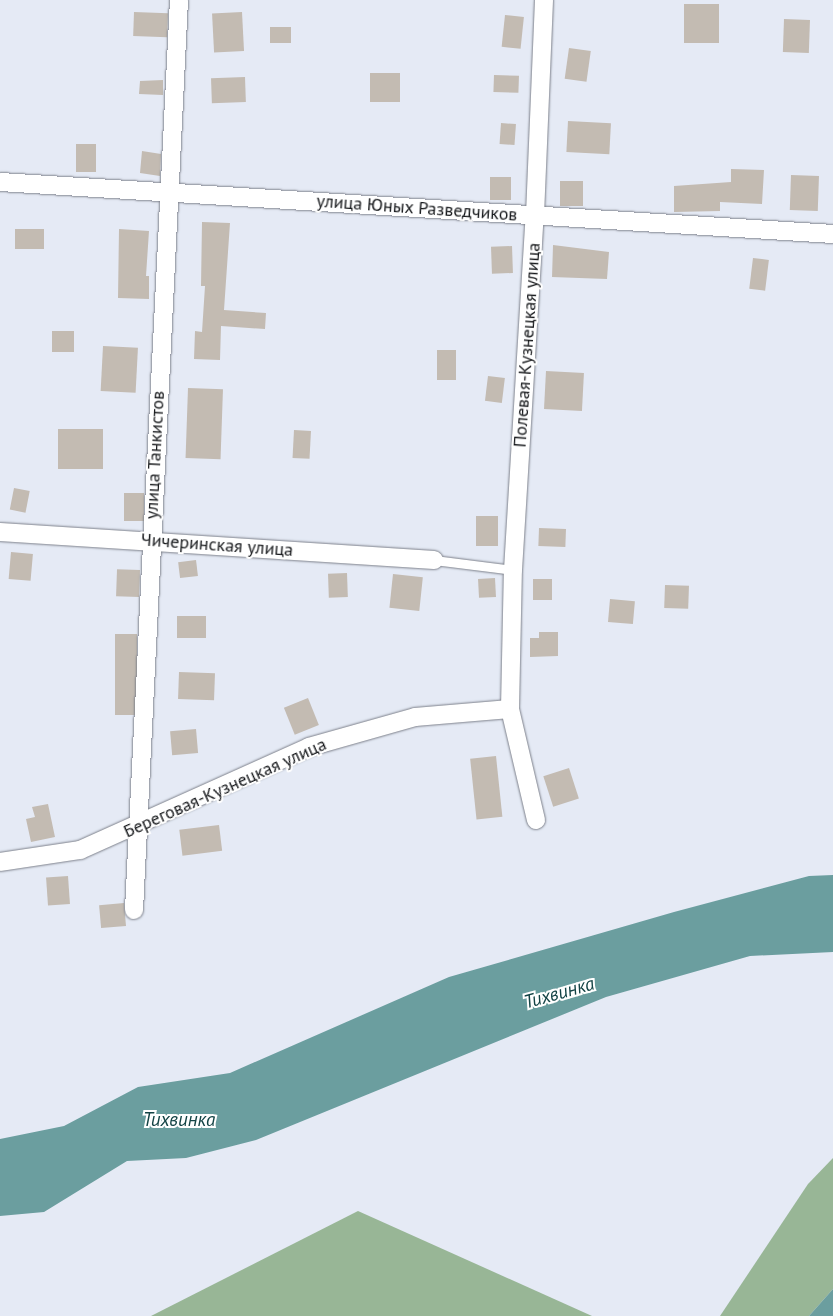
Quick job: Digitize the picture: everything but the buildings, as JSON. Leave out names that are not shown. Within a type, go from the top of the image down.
[{"type":"street","name":"улица Танкистов","points":[[134,910],[167,192],[179,0]]},
{"type":"street","name":"Полевая-Кузнецкая улица","points":[[536,820],[510,709],[513,570],[535,215],[544,0]]},
{"type":"street","name":"улица Юных Разведчиков","points":[[0,182],[833,234]]},
{"type":"street","name":"Чичеринская улица","points":[[0,532],[151,540],[434,560]]},
{"type":"street","name":"Береговая-Кузнецкая улица","points":[[0,862],[80,850],[138,827],[309,748],[415,717],[510,709]]},
{"type":"lane","points":[[434,560],[513,570]]},
{"type":"shaded area","points":[[833,1158],[833,1289],[809,1316],[720,1316],[808,1184]]},
{"type":"shaded area","points":[[358,1211],[592,1316],[151,1316]]},
{"type":"water","name":"Тихвинка","points":[[833,875],[833,952],[750,956],[606,997],[256,1140],[186,1158],[127,1161],[44,1212],[0,1216],[0,1139],[64,1126],[138,1087],[230,1073],[449,977],[674,912],[809,876]]},
{"type":"water","points":[[833,1289],[833,1316],[809,1316]]}]
